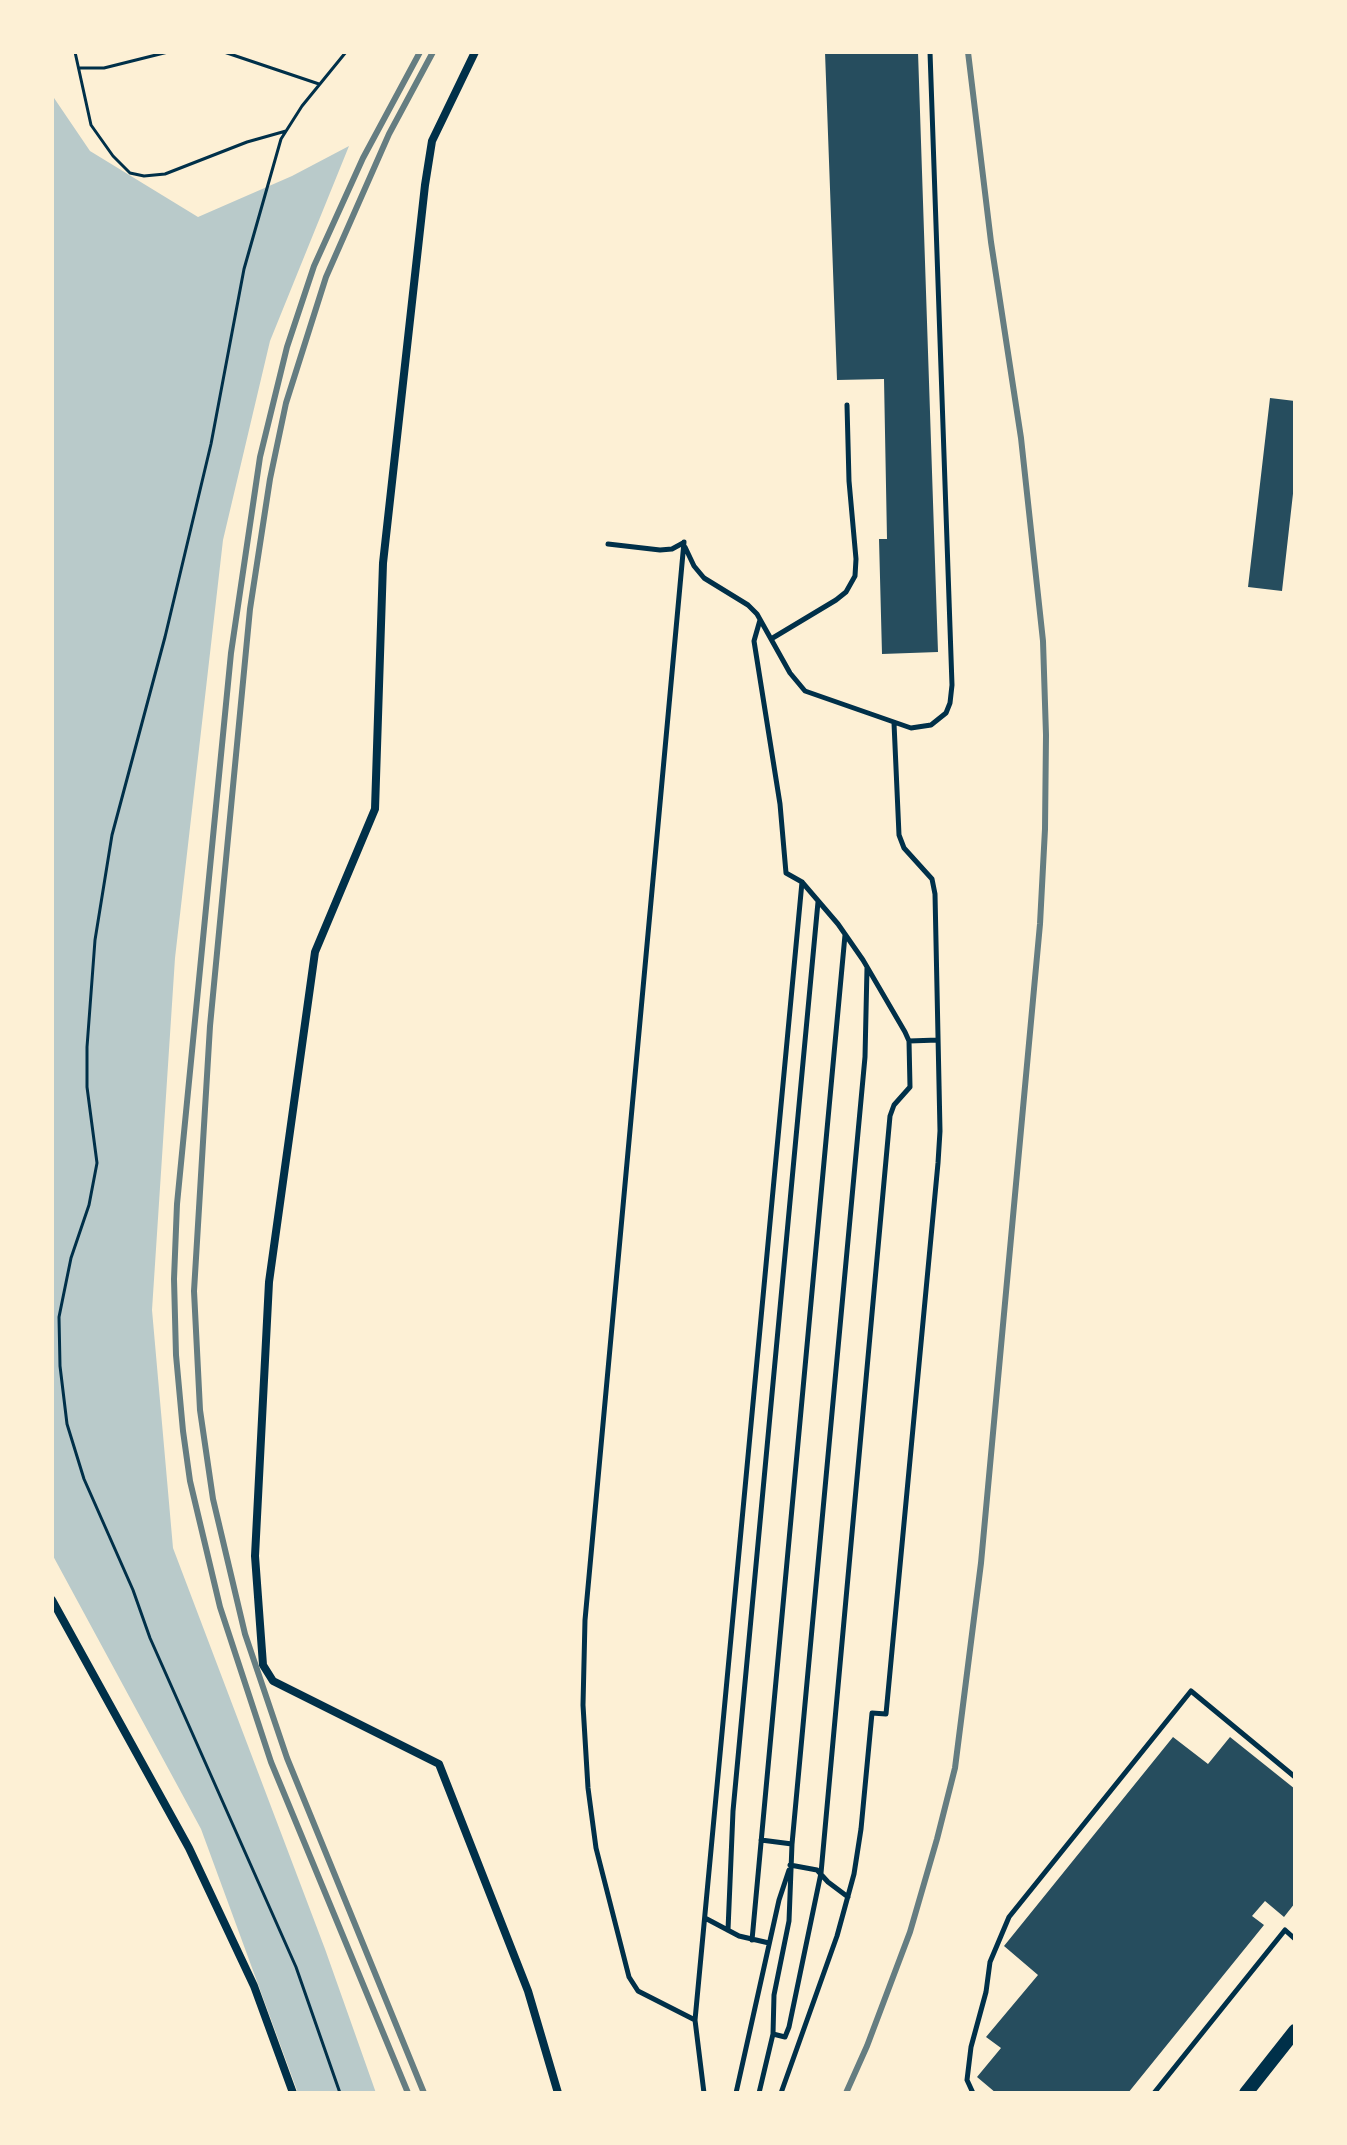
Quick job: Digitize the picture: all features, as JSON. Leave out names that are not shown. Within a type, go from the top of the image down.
[{"type":"main road","points":[[1246,2093],[1295,2031]]},
{"type":"street","points":[[475,52],[432,141],[425,185],[383,563],[375,809],[315,952],[269,1282],[255,1556],[263,1665],[273,1681],[439,1764],[528,1991],[558,2093]]},
{"type":"street","points":[[52,1600],[189,1848],[254,1986],[293,2093]]},
{"type":"lane","points":[[684,542],[694,566],[704,578],[748,605],[790,673],[805,691],[894,723],[918,728],[935,723],[946,713],[952,692],[930,52]]},
{"type":"lane","points":[[771,639],[836,600],[846,592],[855,576],[847,405]]},
{"type":"lane","points":[[608,544],[660,550],[672,549],[684,542]]},
{"type":"lane","points":[[684,542],[585,1620],[583,1705],[587,1777],[596,1848],[629,1977],[638,1991],[695,2020]]},
{"type":"lane","points":[[760,620],[754,641],[780,804],[786,873],[802,882],[867,967],[909,1041],[910,1087],[894,1105],[890,1116],[821,1873],[789,2027],[785,2037],[773,2034]]},
{"type":"lane","points":[[781,2093],[848,1897],[859,1846],[872,1713],[886,1714],[938,1163],[940,1131],[934,886],[928,873],[904,848],[899,835],[894,723]]},
{"type":"lane","points":[[704,2093],[695,2020],[802,882]]},
{"type":"lane","points":[[728,1930],[733,1811],[818,901]]},
{"type":"lane","points":[[752,1940],[845,935]]},
{"type":"lane","points":[[759,2093],[773,2034],[774,1995],[789,1921],[790,1865],[865,1057],[867,967]]},
{"type":"lane","points":[[909,1041],[938,1040]]},
{"type":"lane","points":[[973,2093],[967,2080],[971,2047],[986,1992],[990,1962],[1009,1917],[1191,1691],[1295,1777]]},
{"type":"lane","points":[[761,1840],[792,1844]]},
{"type":"lane","points":[[790,1865],[812,1868],[848,1897]]},
{"type":"lane","points":[[736,2093],[769,1943],[790,1865]]},
{"type":"lane","points":[[705,1918],[752,1940],[769,1943]]},
{"type":"lane","points":[[1154,2093],[1285,1930],[1295,1939]]},
{"type":"path","points":[[75,52],[91,125],[113,156],[130,173],[144,176],[165,174],[247,142],[286,131]]},
{"type":"path","points":[[79,68],[104,68],[168,52]]},
{"type":"path","points":[[224,52],[319,84]]},
{"type":"path","points":[[340,2093],[296,1967],[150,1638],[133,1590],[84,1479],[67,1424],[60,1366],[59,1317],[71,1258],[89,1205],[97,1163],[87,1087],[87,1047],[95,940],[112,835],[162,651],[211,444],[244,269],[281,139],[319,84],[346,52]]},
{"type":"shaded area","points":[[52,95],[90,151],[198,217],[292,176],[349,146],[270,341],[223,540],[175,958],[152,1310],[173,1548],[325,1949],[376,2093],[298,2093],[201,1829],[52,1554]]},
{"type":"building","points":[[825,52],[918,52],[938,652],[882,654],[879,539],[887,539],[884,379],[837,380]]},
{"type":"building","points":[[1270,398],[1295,401],[1295,476],[1282,591],[1248,587]]},
{"type":"building","points":[[1173,1737],[1208,1764],[1230,1737],[1295,1789],[1295,1903],[1284,1917],[1265,1901],[1252,1916],[1264,1925],[1128,2093],[996,2093],[977,2077],[1001,2048],[986,2037],[1038,1975],[1004,1946]]},
{"type":"railway","points":[[408,2093],[271,1762],[220,1607],[190,1481],[176,1355],[174,1279],[177,1204],[231,653],[260,457],[287,347],[314,266],[363,158],[420,52]]},
{"type":"railway","points":[[424,2093],[287,1758],[245,1634],[213,1499],[200,1410],[194,1291],[210,1026],[250,609],[270,479],[286,403],[326,277],[389,134],[433,52]]},
{"type":"railway","points":[[846,2093],[910,1932],[955,1768],[981,1563],[1040,924],[1046,735],[1043,641],[1021,438],[991,242],[968,52]]}]
